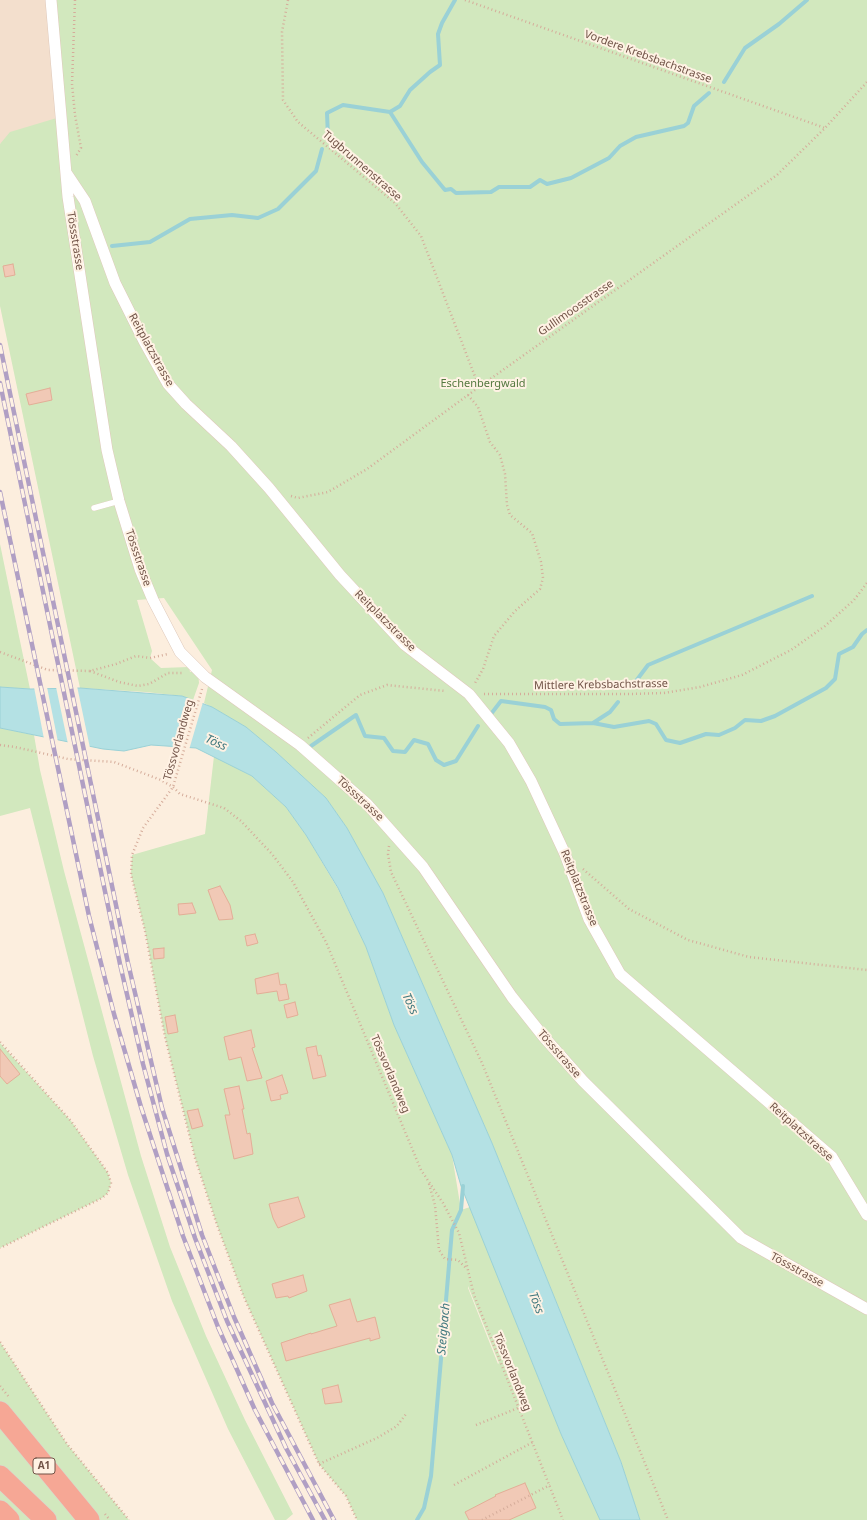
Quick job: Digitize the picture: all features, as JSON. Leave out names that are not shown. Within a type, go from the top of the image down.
[{"type":"highway","name":"A1","points":[[0,1412],[89,1520]]},
{"type":"highway","points":[[0,1476],[46,1520]]},
{"type":"highway","points":[[0,1511],[9,1520]]},
{"type":"street","points":[[51,0],[66,174]]},
{"type":"street","name":"Reitplatzstrasse","points":[[66,174],[85,201],[115,283],[144,341],[168,384],[186,404],[231,446],[269,488],[340,575],[405,645],[469,694],[509,743],[532,781],[565,854],[589,919],[620,974],[832,1157],[867,1215]]},
{"type":"street","name":"Tössstrasse","points":[[66,174],[107,450],[119,501],[140,569],[153,600],[180,652],[205,677],[300,745],[367,804],[424,867],[512,996],[544,1036],[583,1081],[741,1238],[867,1309]]},
{"type":"lane","points":[[94,508],[119,501]]},
{"type":"path","points":[[66,174],[81,148],[74,115],[72,84],[75,0]]},
{"type":"path","name":"Tugbrunnenstrasse","points":[[288,0],[282,32],[283,100],[298,122],[395,203],[421,236],[479,387]]},
{"type":"path","name":"Vordere Krebsbachstrasse","points":[[465,0],[825,128]]},
{"type":"path","name":"Gullimoosstrasse","points":[[269,488],[298,498],[328,492],[367,469],[479,387],[777,175],[825,128],[867,82]]},
{"type":"path","points":[[468,395],[478,407],[490,442],[500,456],[506,474],[507,506],[510,515],[532,533],[541,562],[543,578],[540,589],[515,610],[494,636],[483,669],[469,694]]},
{"type":"path","name":"Mittlere Krebsbachstrasse","points":[[300,745],[360,695],[387,685],[469,694],[664,693],[700,687],[742,675],[791,650],[825,626],[848,605],[867,583]]},
{"type":"path","points":[[0,652],[48,670],[90,671],[116,664],[136,656],[150,658],[180,652]]},
{"type":"path","points":[[90,671],[119,682],[138,686],[149,684],[168,673],[183,673],[198,669]]},
{"type":"path","name":"Tössvorlandweg","points":[[203,685],[173,787],[180,794],[224,808],[241,821],[272,854],[293,882],[326,942],[415,1156],[428,1182],[451,1216],[459,1233],[474,1295],[563,1520]]},
{"type":"path","points":[[0,745],[68,759],[114,762],[161,780],[173,787],[143,828],[132,855],[131,874],[145,931],[163,1030],[195,1158],[217,1225],[243,1295],[319,1464],[346,1496],[357,1520]]},
{"type":"path","points":[[391,830],[388,854],[391,872],[482,1063],[668,1520]]},
{"type":"path","points":[[565,854],[629,909],[688,940],[749,957],[867,970]]},
{"type":"path","points":[[0,1042],[71,1121],[108,1173],[111,1183],[108,1193],[102,1198],[0,1248]]},
{"type":"path","points":[[428,1182],[435,1205],[439,1250],[445,1259],[458,1260],[467,1269]]},
{"type":"path","points":[[0,1342],[67,1444],[129,1520]]},
{"type":"path","points":[[476,1426],[518,1408]]},
{"type":"path","points":[[319,1464],[377,1438],[397,1426],[406,1414]]},
{"type":"path","points":[[454,1485],[533,1442]]},
{"type":"path","points":[[482,1520],[550,1484]]},
{"type":"shaded area","points":[[0,0],[51,0],[60,117],[0,144]]},
{"type":"green space","name":"Eschenbergwald","points":[[51,0],[867,0],[867,1520],[640,1520],[621,1462],[492,1143],[383,893],[347,828],[326,798],[276,752],[246,727],[204,703],[212,670],[164,598],[137,600],[152,651],[150,658],[161,668],[189,667],[190,672],[198,672],[199,683],[193,700],[182,696],[146,692],[80,688],[0,306],[0,144],[10,132],[60,117]]},
{"type":"green space","points":[[0,544],[20,641],[30,689],[0,687]]},
{"type":"green space","points":[[0,728],[34,735],[40,770],[64,871],[141,1156],[170,1247],[206,1336],[245,1420],[293,1514],[286,1520],[275,1520],[228,1429],[172,1301],[128,1175],[93,1056],[30,808],[0,816]]},
{"type":"green space","points":[[214,756],[252,776],[286,807],[306,835],[338,889],[366,947],[394,1025],[452,1155],[461,1210],[470,1207],[561,1434],[600,1520],[357,1520],[346,1496],[319,1464],[243,1295],[217,1225],[195,1158],[165,1037],[145,931],[131,874],[132,855],[205,834]],"holes":[[[468,1286],[499,1363],[498,1364]]]},
{"type":"green space","points":[[0,1043],[71,1121],[108,1173],[111,1183],[108,1193],[102,1198],[0,1248]]},
{"type":"green space","points":[[0,1342],[67,1444],[129,1520],[0,1520]]},
{"type":"water","name":"Töss","points":[[0,687],[30,689],[80,688],[182,696],[212,707],[246,727],[276,752],[326,798],[347,828],[383,893],[492,1143],[621,1462],[640,1520],[600,1520],[561,1434],[461,1186],[452,1155],[394,1025],[366,947],[338,888],[306,835],[286,807],[252,776],[196,748],[151,745],[124,751],[103,749],[0,728]]},
{"type":"pier","points":[[77,686],[90,748],[68,744],[56,687]]},
{"type":"pier","points":[[34,687],[47,687],[58,742],[44,739]]},
{"type":"pier","points":[[194,699],[203,702],[189,750],[179,749]]},
{"type":"building","points":[[13,264],[15,275],[5,277],[3,266]]},
{"type":"building","points":[[50,388],[52,400],[29,405],[26,394]]},
{"type":"building","points":[[220,886],[230,905],[233,919],[219,920],[208,890]]},
{"type":"building","points":[[192,903],[196,913],[179,915],[178,904]]},
{"type":"building","points":[[255,934],[258,943],[247,946],[245,936]]},
{"type":"building","points":[[164,948],[164,958],[154,959],[153,949]]},
{"type":"building","points":[[278,973],[280,985],[286,984],[289,999],[279,1001],[277,991],[257,994],[255,979]]},
{"type":"building","points":[[295,1002],[298,1015],[287,1018],[284,1005]]},
{"type":"building","points":[[175,1015],[178,1032],[168,1034],[165,1017]]},
{"type":"building","points":[[251,1030],[255,1047],[252,1048],[262,1078],[247,1081],[241,1057],[229,1060],[224,1037]]},
{"type":"building","points":[[316,1046],[318,1056],[321,1055],[326,1076],[313,1079],[306,1048]]},
{"type":"building","points":[[0,1049],[20,1074],[7,1084],[0,1076]]},
{"type":"building","points":[[282,1075],[288,1093],[280,1095],[281,1099],[271,1101],[266,1081]]},
{"type":"building","points":[[239,1086],[247,1134],[250,1133],[253,1154],[234,1159],[225,1115],[230,1115],[224,1089]]},
{"type":"building","points":[[198,1109],[203,1126],[192,1129],[187,1111]]},
{"type":"building","points":[[298,1197],[305,1217],[278,1228],[269,1204]]},
{"type":"building","points":[[303,1275],[307,1291],[289,1298],[288,1296],[276,1298],[272,1284]]},
{"type":"building","points":[[350,1299],[357,1322],[375,1317],[380,1338],[370,1341],[370,1338],[286,1361],[281,1343],[337,1326],[329,1305]]},
{"type":"building","points":[[338,1385],[342,1402],[325,1404],[322,1389]]},
{"type":"building","points":[[525,1483],[536,1508],[509,1520],[469,1520],[465,1512],[496,1496],[495,1495]]},
{"type":"waterway","points":[[390,112],[400,106],[410,90],[440,65],[438,34],[442,23],[455,0]]},
{"type":"waterway","points":[[724,82],[745,48],[779,24],[807,0]]},
{"type":"waterway","points":[[328,137],[327,113],[343,105],[390,112],[422,162],[445,190],[451,189],[456,193],[491,192],[499,187],[530,187],[540,180],[547,184],[571,178],[609,158],[620,146],[636,137],[684,126],[688,123],[694,106],[709,93]]},
{"type":"waterway","points":[[112,246],[150,242],[190,219],[232,215],[258,218],[278,209],[316,171],[322,149]]},
{"type":"waterway","points":[[633,685],[648,665],[812,596]]},
{"type":"waterway","points":[[491,714],[501,701],[545,707],[551,710],[554,719],[560,724],[593,723],[614,727],[649,721],[656,724],[666,740],[680,743],[706,734],[719,735],[735,728],[745,720],[761,721],[775,716],[826,688],[835,679],[839,654],[853,647],[862,634],[867,630]]},
{"type":"waterway","points":[[593,723],[610,712],[618,702]]},
{"type":"waterway","points":[[311,746],[356,715],[365,736],[384,738],[393,751],[405,752],[414,740],[428,744],[436,760],[444,765],[456,761],[478,726]]},
{"type":"waterway","name":"Steigbach","points":[[417,1520],[424,1508],[431,1476],[452,1230],[461,1210],[463,1186]]},
{"type":"railway","points":[[0,345],[128,963],[162,1108],[202,1235],[234,1317],[272,1403],[334,1520]]},
{"type":"railway","points":[[0,383],[120,964],[143,1064],[167,1154],[195,1238],[227,1321],[286,1448],[325,1520]]},
{"type":"railway","points":[[0,492],[89,916],[114,1014],[141,1107],[183,1236],[218,1327],[255,1410],[313,1520]]}]
